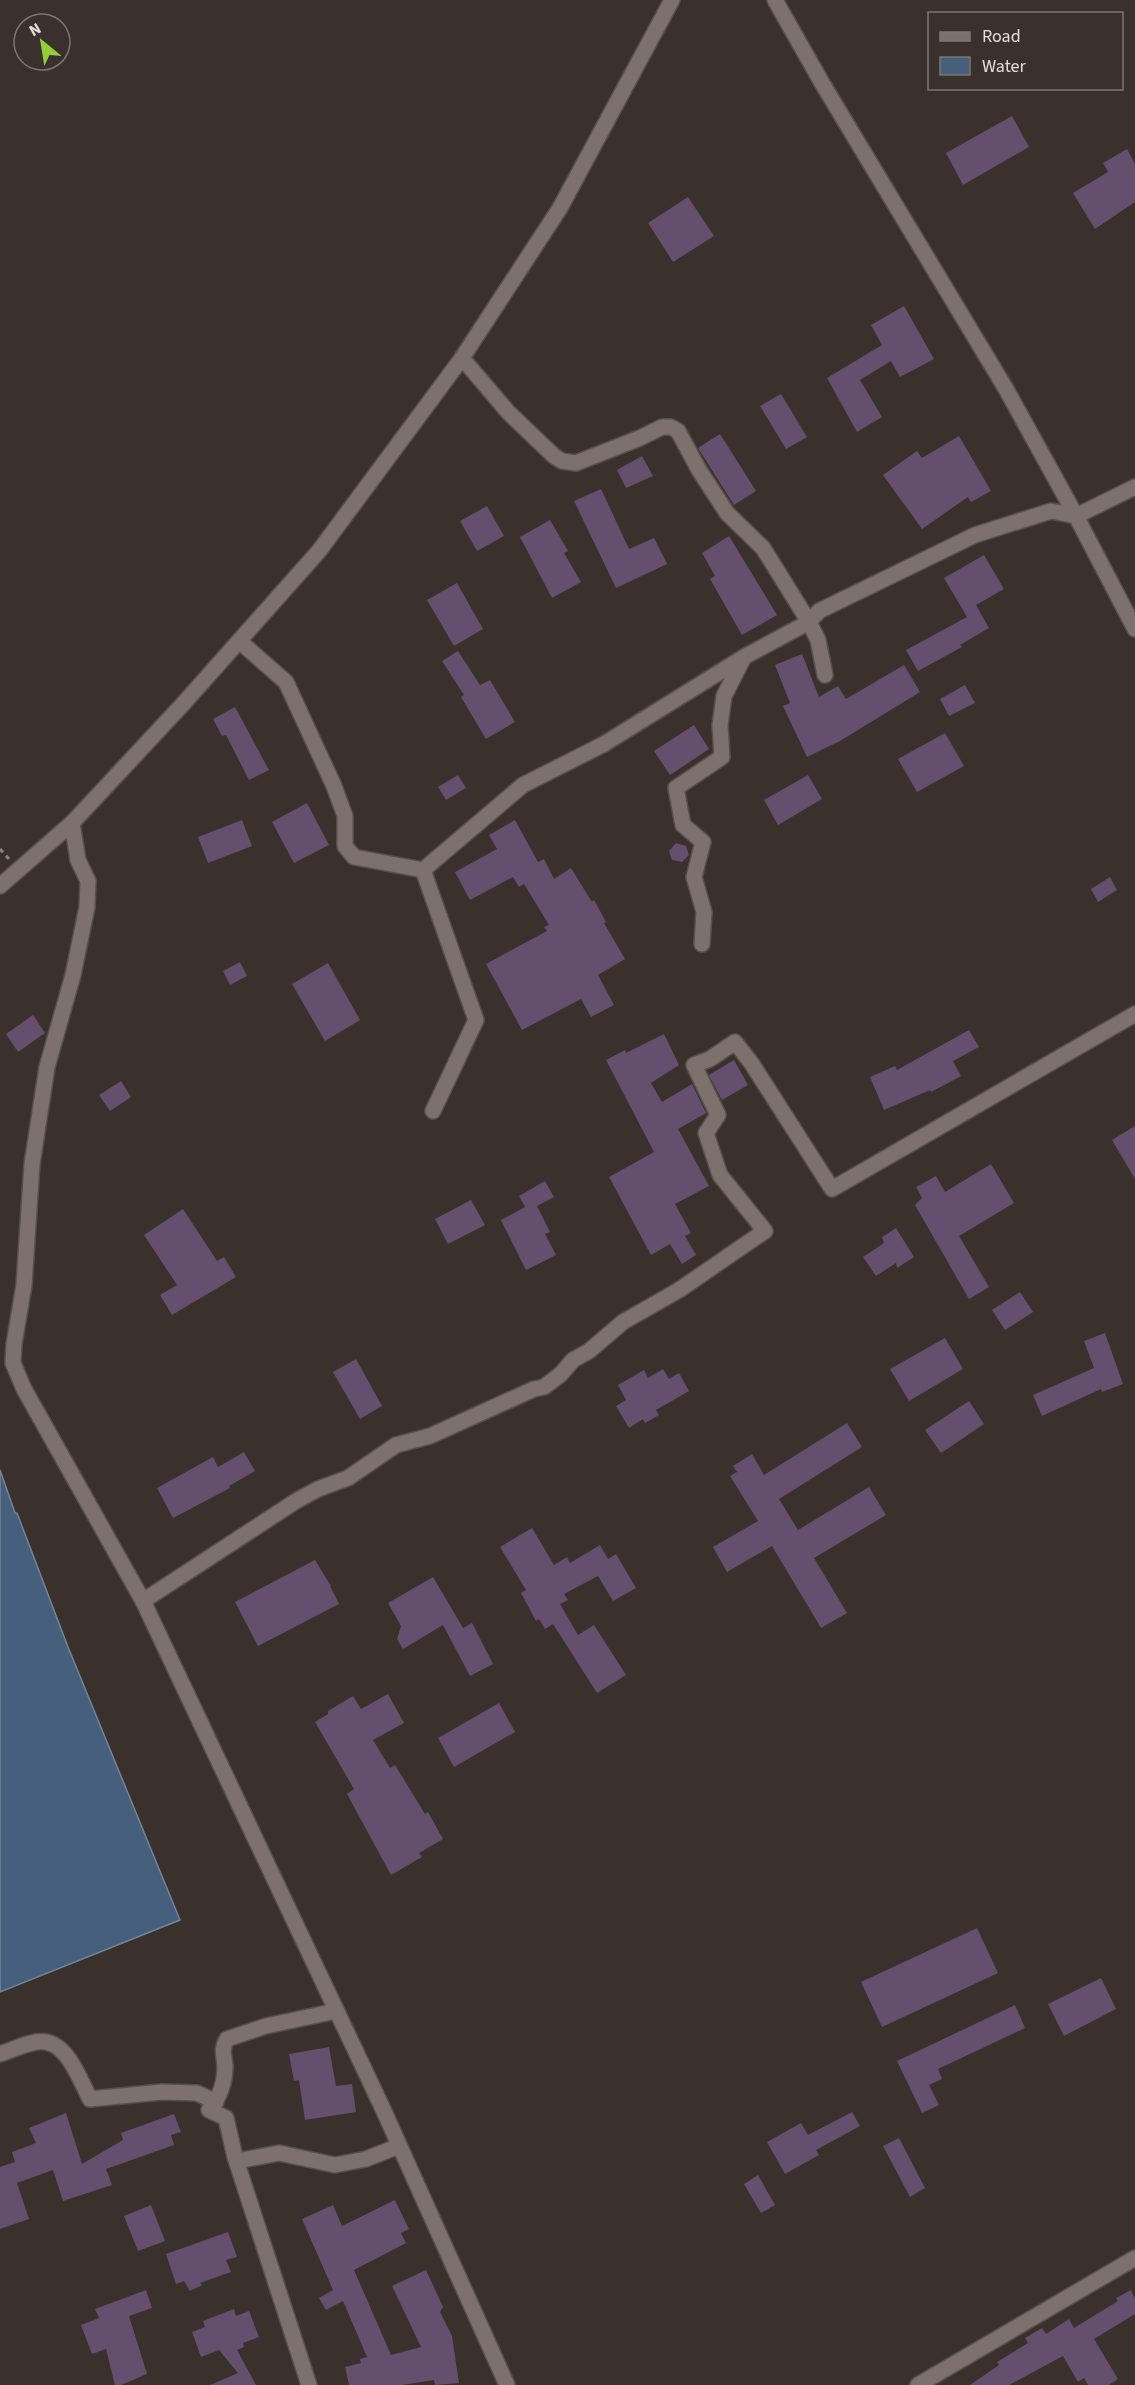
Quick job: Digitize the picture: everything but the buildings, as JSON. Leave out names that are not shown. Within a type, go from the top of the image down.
[{"type":"street","points":[[0,886],[72,823],[183,704],[319,551],[462,358],[560,208],[672,0]]},
{"type":"street","points":[[775,0],[828,93],[1006,389],[1135,629]]},
{"type":"street","points":[[462,358],[508,412],[562,461],[576,462],[640,438],[662,427],[671,427],[678,431],[699,470],[727,513],[763,548],[809,622],[818,640],[825,675]]},
{"type":"street","points":[[423,870],[523,784],[604,744],[744,657],[809,622],[819,611],[975,535],[1051,511],[1076,516],[1135,487]]},
{"type":"street","points":[[245,646],[286,682],[345,816],[345,846],[354,857],[423,870]]},
{"type":"street","points":[[702,944],[704,912],[694,877],[703,842],[683,825],[676,788],[722,757],[720,725],[724,696],[744,657]]},
{"type":"street","points":[[72,823],[78,860],[88,881],[87,907],[73,975],[47,1067],[32,1164],[24,1286],[13,1363],[24,1389],[143,1601],[399,2146],[507,2385]]},
{"type":"street","points":[[423,870],[476,1020],[434,1111]]},
{"type":"street","points":[[143,1601],[296,1501],[318,1489],[348,1478],[396,1445],[430,1436],[534,1389],[544,1387],[561,1374],[573,1360],[589,1352],[623,1322],[679,1290],[765,1231],[720,1175],[706,1133],[718,1115],[694,1065],[710,1059],[735,1042],[752,1064],[832,1189],[1135,1014]]},
{"type":"street","points":[[309,2385],[237,2161],[226,2118],[209,2110],[222,2090],[225,2067],[222,2047],[227,2039],[266,2026],[336,2011]]},
{"type":"street","points":[[0,2054],[38,2042],[52,2044],[65,2053],[90,2099],[162,2091],[197,2093],[216,2102]]},
{"type":"street","points":[[237,2161],[279,2153],[335,2165],[366,2159],[399,2146]]},
{"type":"street","points":[[918,2385],[1135,2258]]},
{"type":"water","points":[[0,1470],[68,1647],[180,1920],[0,1992]]}]
